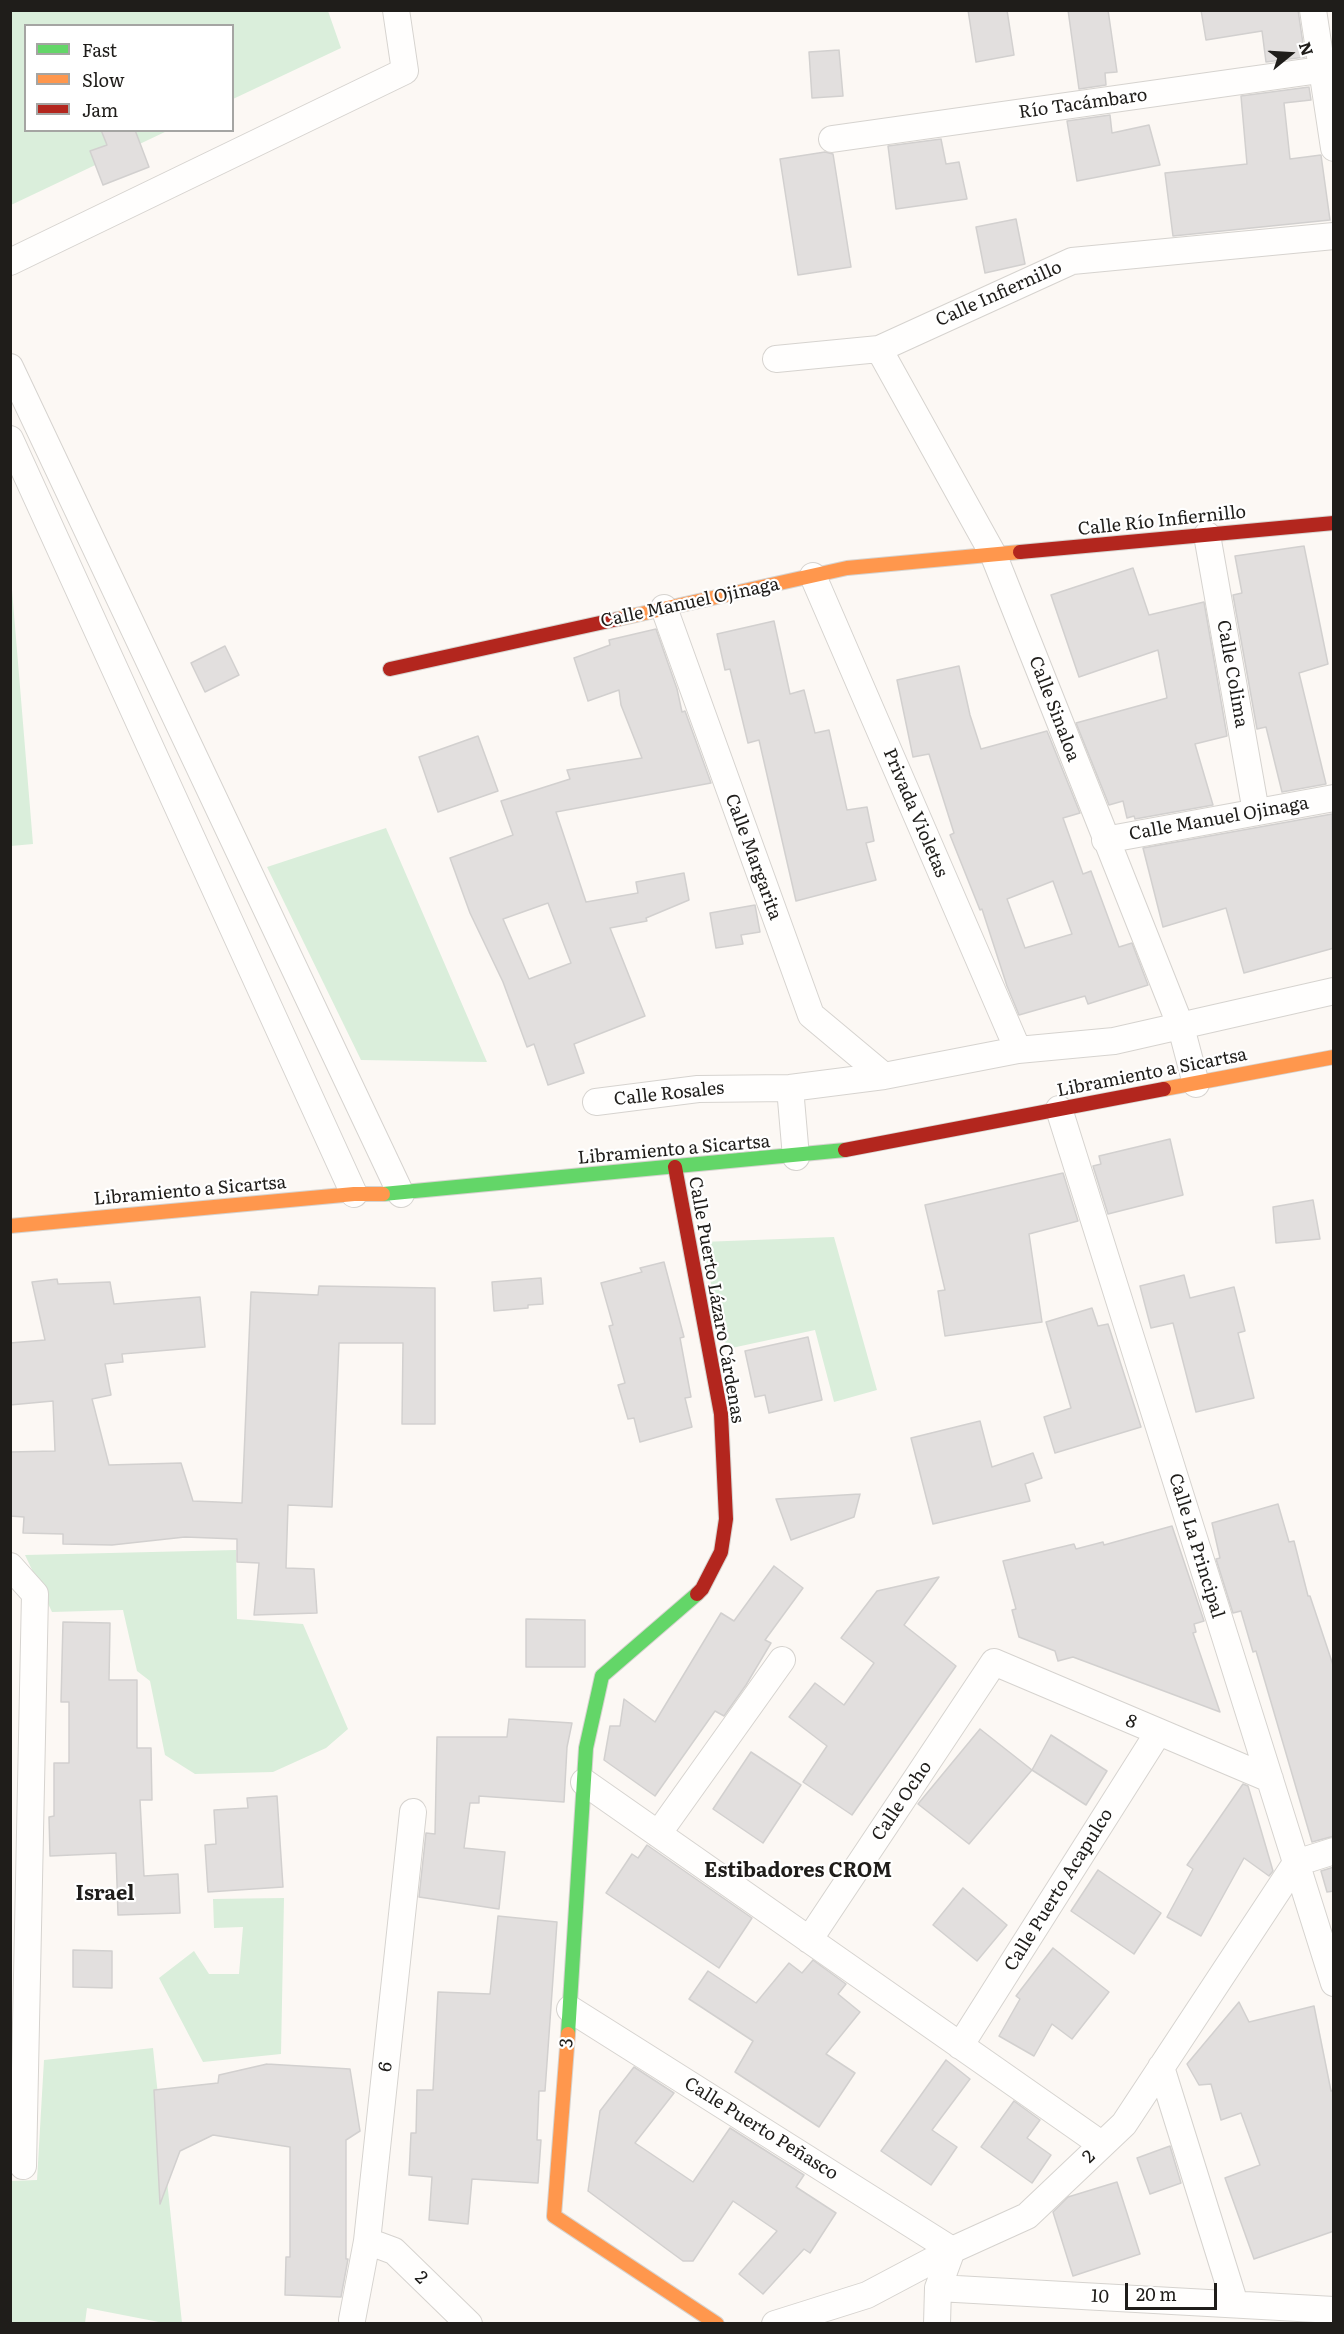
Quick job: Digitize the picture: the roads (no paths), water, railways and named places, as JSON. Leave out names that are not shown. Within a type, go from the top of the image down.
[{"type":"street","points":[[10,262],[405,71],[396,10]]},
{"type":"street","points":[[1313,10],[1328,69],[1334,148]]},
{"type":"street","name":"Río Tacámbaro","points":[[832,139],[1328,69]]},
{"type":"street","name":"Calle Infiernillo","points":[[776,359],[879,349],[1072,261],[1334,236]]},
{"type":"street","name":"Calle Sinaloa","points":[[879,349],[994,556],[1181,1027],[1196,1084]]},
{"type":"street","points":[[10,367],[401,1194]]},
{"type":"street","points":[[10,439],[354,1194]]},
{"type":"street","name":"Calle Río Infiernillo","points":[[994,556],[1334,523]]},
{"type":"street","name":"Calle Colima","points":[[1207,535],[1256,812]]},
{"type":"street","name":"Calle Manuel Ojinaga","points":[[390,669],[847,568],[994,556]]},
{"type":"street","name":"Privada Violetas","points":[[813,576],[1018,1050]]},
{"type":"street","name":"Calle Margarita","points":[[664,608],[811,1015],[884,1076]]},
{"type":"street","name":"Calle Manuel Ojinaga","points":[[1106,840],[1334,798]]},
{"type":"street","name":"Calle Rosales","points":[[596,1102],[698,1089],[790,1088],[884,1076],[1018,1050],[1114,1041],[1334,991]]},
{"type":"street","name":"Libramiento a Sicartsa","points":[[10,1226],[354,1194],[401,1194],[826,1154],[1334,1057]]},
{"type":"street","points":[[790,1088],[796,1157]]},
{"type":"street","name":"Calle La Principal","points":[[1059,1109],[1334,1983]]},
{"type":"street","name":"Calle Puerto Lázaro Cárdenas","points":[[602,1676],[702,1589],[721,1552],[726,1519],[721,1414],[675,1167]]},
{"type":"street","points":[[10,1566],[35,1594],[23,2166]]},
{"type":"street","points":[[658,1834],[782,1660]]},
{"type":"street","name":"8","points":[[994,1662],[1158,1734],[1270,1779]]},
{"type":"street","name":"Calle Ocho","points":[[809,1940],[994,1662]]},
{"type":"street","name":"3","points":[[602,1676],[586,1748],[570,2009],[554,2216],[717,2324]]},
{"type":"street","name":"Calle Puerto Acapulco","points":[[960,2046],[1158,1734]]},
{"type":"street","points":[[584,1782],[1101,2144]]},
{"type":"street","name":"6","points":[[352,2320],[367,2241],[413,1812]]},
{"type":"street","points":[[1296,1863],[1334,1851]]},
{"type":"street","name":"2","points":[[775,2324],[867,2295],[952,2250],[1027,2216],[1124,2124],[1296,1863]]},
{"type":"street","name":"Calle Puerto Peñasco","points":[[570,2009],[952,2250]]},
{"type":"street","points":[[1161,2067],[1235,2304]]},
{"type":"street","name":"2","points":[[367,2241],[394,2251],[469,2324]]},
{"type":"street","points":[[938,2324],[938,2288],[952,2250]]},
{"type":"street","name":"10","points":[[938,2288],[1334,2310]]},
{"type":"district","name":"Estibadores CROM","points":[[798,1871]]},
{"type":"district","name":"Israel","points":[[105,1894]]}]
